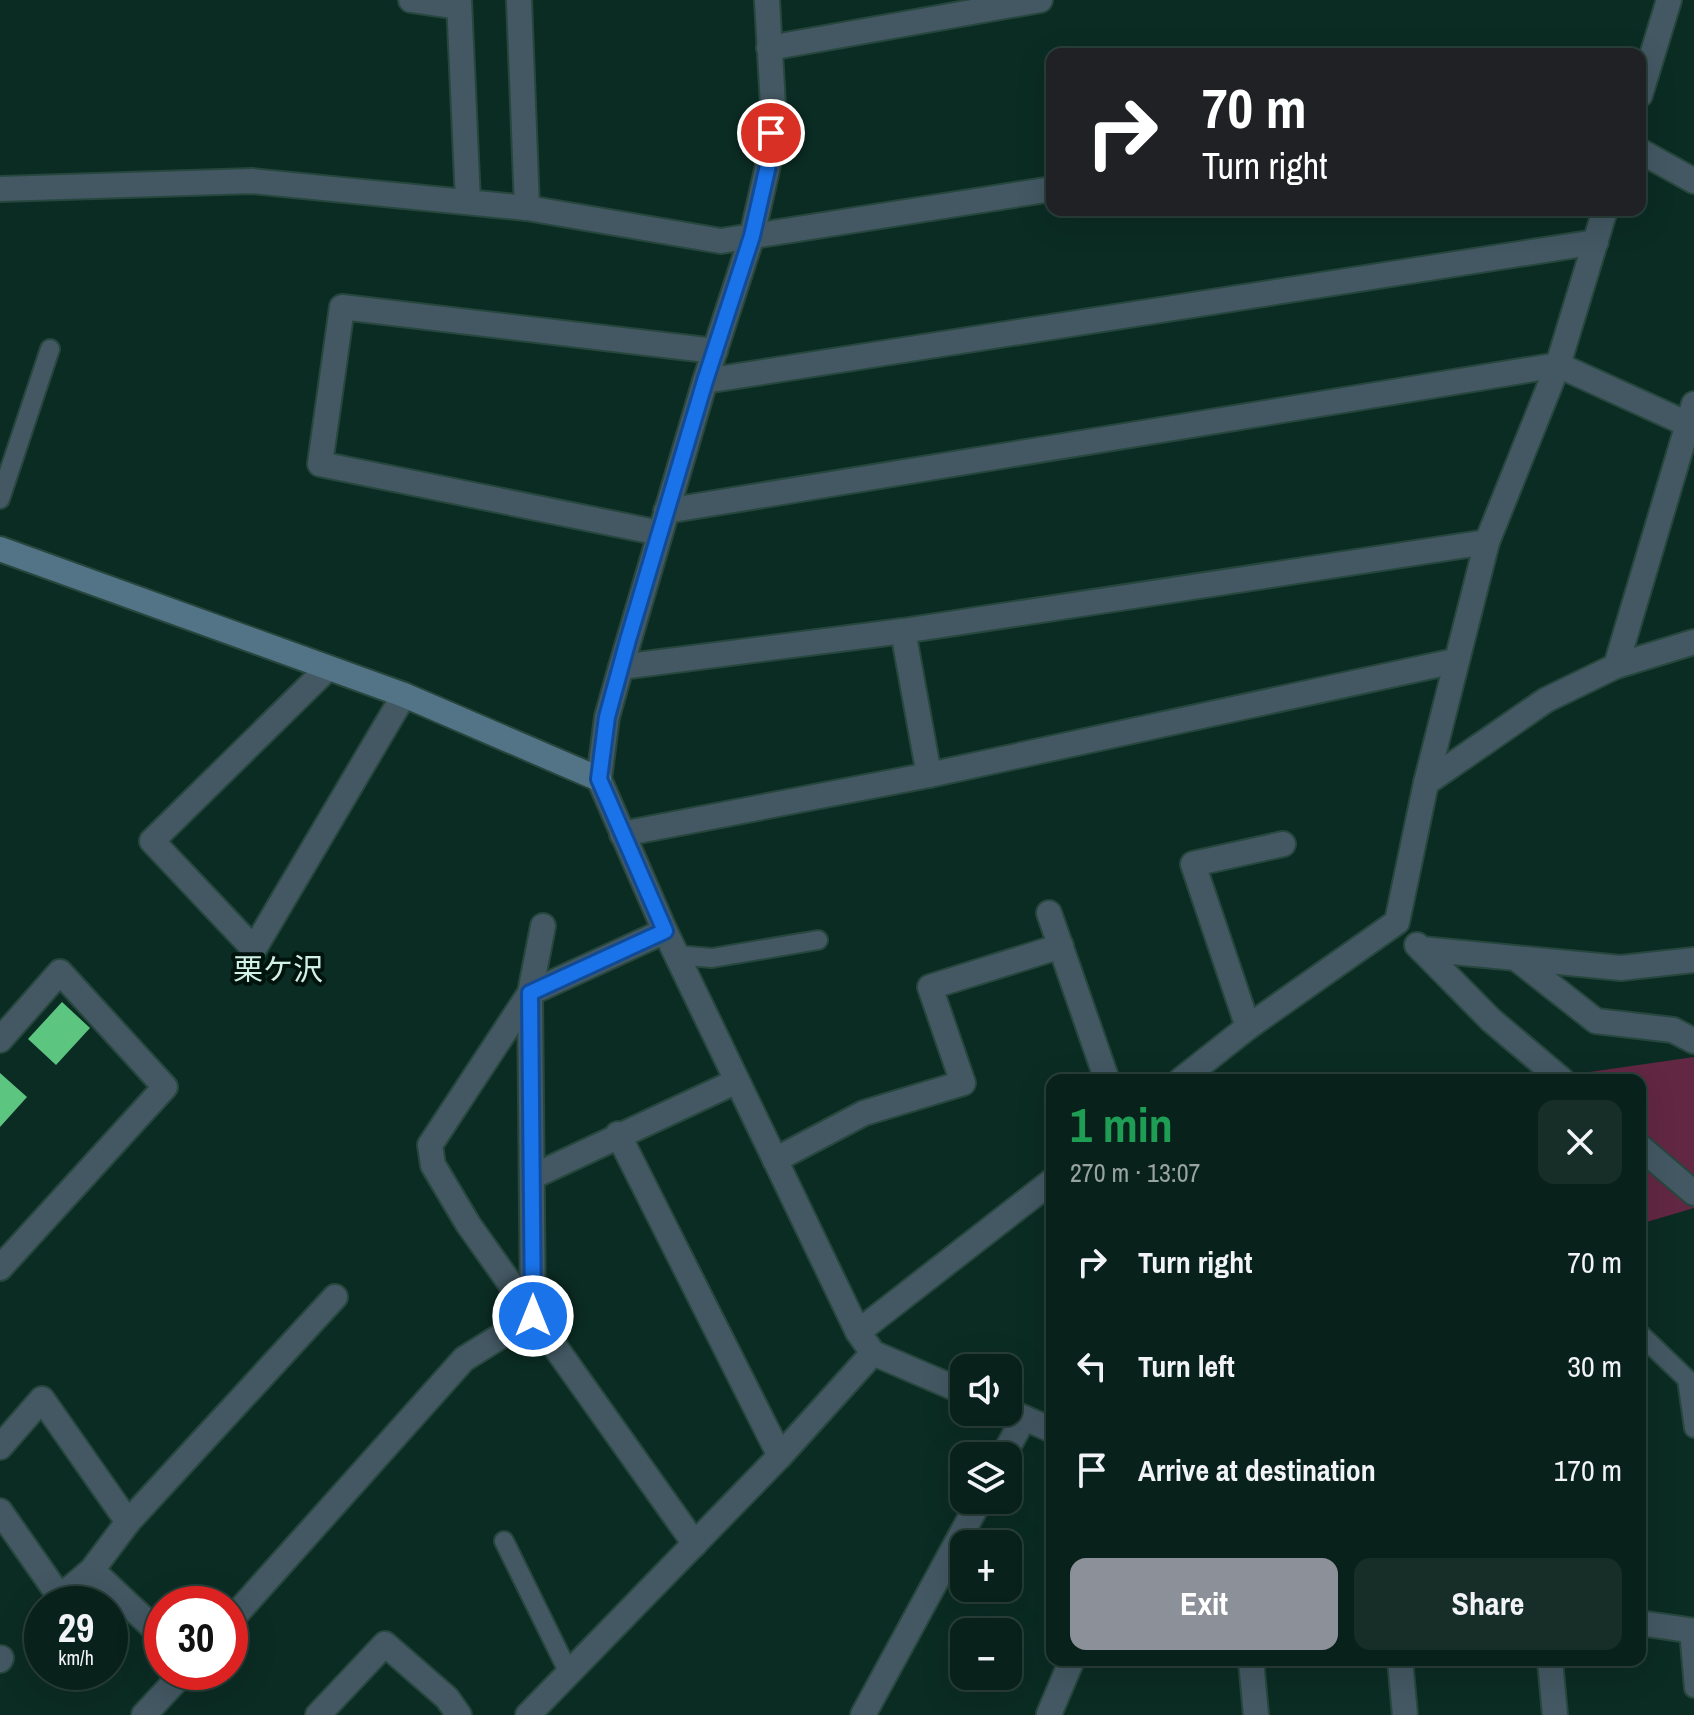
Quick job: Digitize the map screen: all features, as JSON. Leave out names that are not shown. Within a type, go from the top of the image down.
[{"type":"street","points":[[411,0],[459,4],[468,202]]},
{"type":"street","points":[[519,0],[527,208]]},
{"type":"street","points":[[767,0],[773,105],[769,161],[752,236],[705,381],[607,717],[599,779],[676,955],[858,1332],[873,1353],[950,1386]]},
{"type":"street","points":[[769,48],[1040,0]]},
{"type":"street","points":[[1646,75],[1669,0]]},
{"type":"street","points":[[1646,154],[1694,181]]},
{"type":"street","points":[[0,189],[252,181],[527,208],[721,241],[1046,190]]},
{"type":"street","points":[[1189,1074],[1248,1027],[1397,922],[1426,783],[1487,542],[1558,365],[1603,216]]},
{"type":"street","points":[[705,381],[1596,242]]},
{"type":"street","points":[[715,351],[342,307],[320,464],[663,522],[1558,365],[1692,418],[1616,666]]},
{"type":"street","points":[[621,667],[903,631],[1487,542]]},
{"type":"street","points":[[4,557],[404,695],[599,779]]},
{"type":"street","points":[[903,631],[929,775]]},
{"type":"street","points":[[1426,783],[1546,700],[1616,666],[1694,642]]},
{"type":"street","points":[[622,834],[929,775],[1455,661]]},
{"type":"street","points":[[328,668],[152,841],[254,949],[404,695]]},
{"type":"street","points":[[1248,1027],[1193,864],[1283,844]]},
{"type":"street","points":[[1049,913],[1105,1074]]},
{"type":"street","points":[[1397,922],[1491,1020],[1555,1074]]},
{"type":"street","points":[[533,1316],[530,993],[543,926]]},
{"type":"street","points":[[665,931],[530,993],[430,1145],[433,1165],[468,1224],[695,1544]]},
{"type":"street","points":[[775,1160],[864,1113],[963,1083],[930,987],[1061,946]]},
{"type":"street","points":[[1421,949],[1621,968],[1694,960]]},
{"type":"street","points":[[1517,959],[1596,1021],[1673,1030],[1694,1041]]},
{"type":"street","points":[[0,1040],[60,972],[165,1087],[0,1268]]},
{"type":"street","points":[[534,1176],[618,1134],[737,1081]]},
{"type":"street","points":[[618,1134],[780,1456]]},
{"type":"street","points":[[1646,1152],[1694,1193]]},
{"type":"street","points":[[858,1332],[1046,1186]]},
{"type":"street","points":[[0,1511],[60,1597],[92,1570],[128,1522],[335,1297]]},
{"type":"street","points":[[248,1601],[464,1359],[533,1316]]},
{"type":"street","points":[[528,1715],[780,1456],[873,1353]]},
{"type":"street","points":[[0,1447],[42,1399],[128,1522]]},
{"type":"street","points":[[1022,1417],[1046,1427]]},
{"type":"street","points":[[863,1715],[972,1514]]},
{"type":"street","points":[[92,1570],[144,1619]]},
{"type":"street","points":[[1646,1624],[1692,1630]]},
{"type":"street","points":[[318,1715],[385,1644],[447,1698],[459,1715]]},
{"type":"street","points":[[1049,1714],[1069,1666]]},
{"type":"street","points":[[1252,1666],[1256,1715]]},
{"type":"street","points":[[1401,1666],[1405,1715]]},
{"type":"street","points":[[1551,1666],[1555,1715]]},
{"type":"street","points":[[144,1715],[167,1690]]},
{"type":"lane","points":[[0,499],[50,349]]},
{"type":"lane","points":[[676,955],[712,958],[818,940]]},
{"type":"lane","points":[[1646,1340],[1687,1379],[1694,1428]]},
{"type":"lane","points":[[504,1541],[568,1671]]},
{"type":"lane","points":[[1692,1630],[1694,1688]]},
{"type":"shaded area","points":[[1694,1057],[1694,1208],[1646,1222],[1646,1074],[1576,1074]]},
{"type":"building","points":[[62,1002],[90,1028],[56,1065],[28,1039]]},
{"type":"building","points":[[0,1073],[27,1097],[0,1127]]},
{"type":"district","name":"栗ケ沢","points":[[278,970]]},
{"type":"route","points":[[533,1316],[530,993],[665,931],[599,779],[607,717],[705,381],[752,236],[769,161],[771,133]]}]
